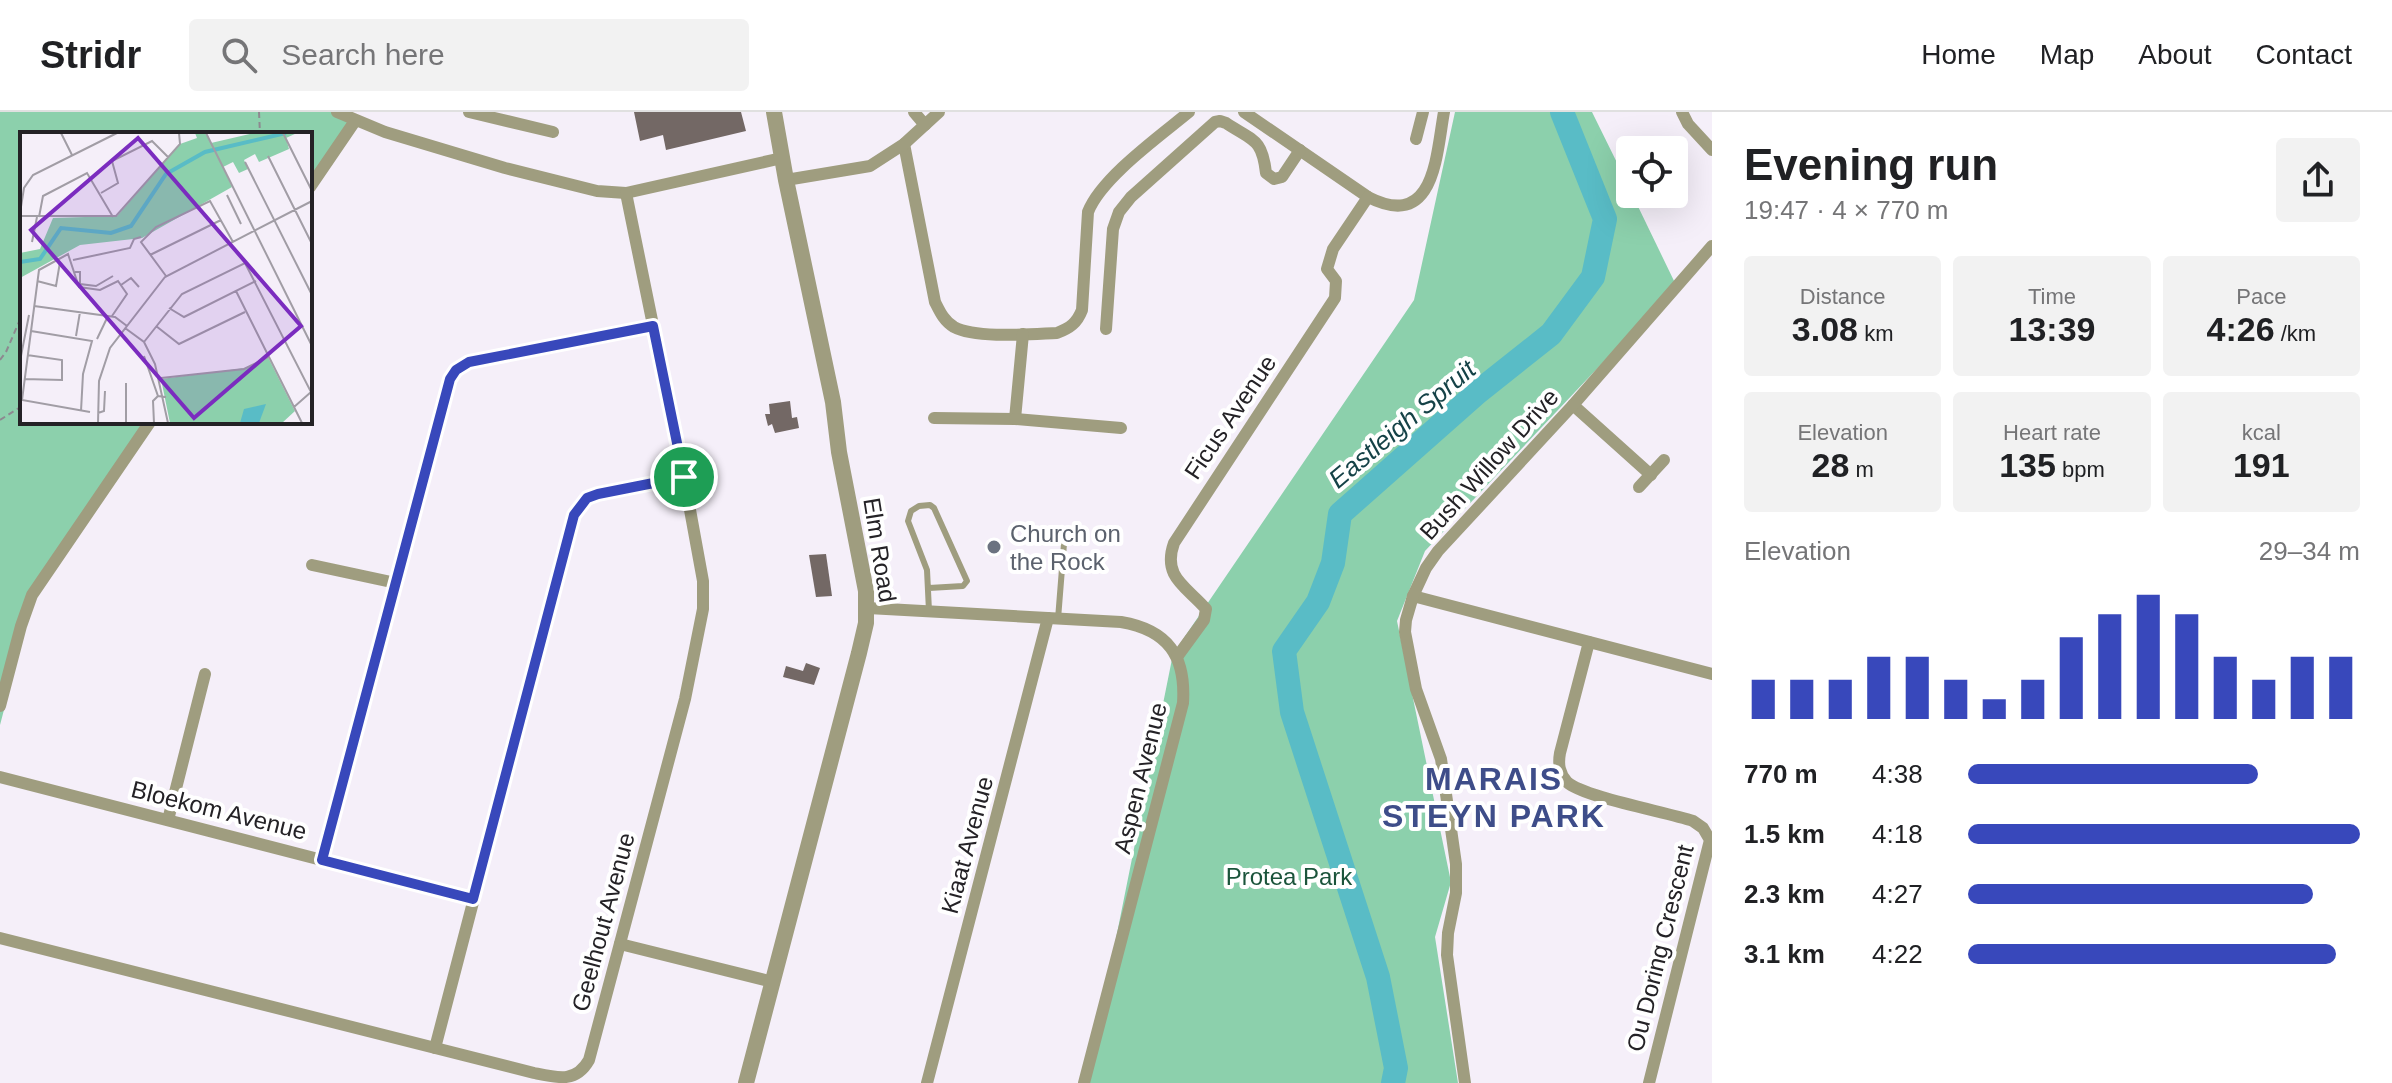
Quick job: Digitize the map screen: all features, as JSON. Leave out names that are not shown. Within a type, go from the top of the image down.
[{"type":"street","points":[[337,112],[385,132],[505,168],[597,191],[626,193],[782,158]]},
{"type":"street","points":[[469,112],[553,132]]},
{"type":"street","name":"Elm Road","points":[[746,1083],[852,680],[868,608],[839,452],[833,402],[774,112]]},
{"type":"street","points":[[914,112],[925,125]]},
{"type":"street","points":[[786,180],[870,166],[904,144],[939,112]]},
{"type":"street","points":[[904,144],[935,302],[946,321],[962,330],[978,333],[1057,333],[1075,323],[1083,302],[1088,212],[1092,202],[1112,179],[1189,112]]},
{"type":"street","points":[[1244,112],[1368,197],[1383,205],[1396,206],[1415,201],[1423,194],[1433,173],[1444,112]]},
{"type":"street","points":[[1416,139],[1423,112]]},
{"type":"street","points":[[1682,112],[1688,124],[1712,150]]},
{"type":"street","points":[[312,184],[355,121]]},
{"type":"street","points":[[1106,329],[1113,229],[1119,212],[1131,197],[1215,122],[1226,123],[1260,146],[1266,173],[1274,179],[1282,177],[1300,150]]},
{"type":"street","name":"Geelhout Avenue","points":[[0,938],[534,1073],[566,1079],[581,1072],[589,1060],[685,699],[700,629],[703,581],[626,193]]},
{"type":"street","name":"Ficus Avenue","points":[[1177,657],[1204,620],[1206,609],[1173,573],[1170,554],[1174,543],[1335,298],[1336,281],[1327,269],[1329,256],[1368,197]]},
{"type":"street","name":"Bush Willow Drive","points":[[1465,1083],[1447,955],[1456,893],[1456,864],[1441,759],[1419,698],[1406,646],[1406,620],[1413,596],[1438,551],[1573,405],[1712,246]]},
{"type":"street","points":[[322,860],[447,387],[456,370],[469,362],[653,326]]},
{"type":"street","points":[[1015,419],[1023,334]]},
{"type":"street","points":[[1573,405],[1651,475]]},
{"type":"street","points":[[934,418],[1015,419],[1121,428]]},
{"type":"street","points":[[0,706],[32,595],[149,424]]},
{"type":"street","points":[[1639,487],[1664,460]]},
{"type":"street","points":[[435,1048],[574,515],[587,498],[598,494],[684,477]]},
{"type":"street","points":[[312,565],[396,583]]},
{"type":"street","points":[[1413,596],[1712,674]]},
{"type":"street","points":[[868,608],[1141,625],[1157,633],[1177,657]]},
{"type":"street","name":"Kiaat Avenue","points":[[927,1083],[1053,618]]},
{"type":"street","name":"Ou Doring Crescent","points":[[1589,642],[1558,762],[1564,779],[1583,791],[1693,821],[1703,828],[1710,840],[1649,1083]]},
{"type":"street","name":"Aspen Avenue","points":[[1084,1083],[1183,703],[1184,685],[1177,657]]},
{"type":"street","points":[[168,820],[205,674]]},
{"type":"street","name":"Bloekom Avenue","points":[[0,777],[473,899]]},
{"type":"street","points":[[620,944],[773,982]]},
{"type":"lane","points":[[929,588],[963,586],[967,581],[930,505],[911,511],[908,521],[925,563],[929,611]]},
{"type":"lane","points":[[1053,618],[1065,531]]},
{"type":"path","points":[[259,112],[260,132]]},
{"type":"path","points":[[0,360],[20,320]]},
{"type":"path","points":[[0,420],[20,407]]},
{"type":"green space","points":[[0,112],[342,112],[354,119],[312,181],[312,132],[20,132],[20,424],[151,424],[33,600],[0,725]]},
{"type":"green space","name":"Protea Park","points":[[1455,112],[1592,112],[1616,161],[1616,208],[1639,208],[1676,285],[1425,551],[1397,621],[1451,882],[1435,937],[1458,1083],[1087,1083],[1173,654],[1414,300]]},
{"type":"building","points":[[634,112],[741,112],[746,131],[666,150],[663,135],[640,141]]},
{"type":"building","points":[[790,401],[792,418],[797,417],[799,428],[775,433],[772,424],[768,426],[765,414],[770,414],[769,404]]},
{"type":"building","points":[[826,554],[832,596],[816,597],[809,555]]},
{"type":"building","points":[[806,663],[820,668],[814,685],[783,677],[786,666],[803,671]]},
{"type":"waterway","name":"Eastleigh Spruit","points":[[1393,1083],[1396,1068],[1378,977],[1292,712],[1284,651],[1318,602],[1333,563],[1340,514],[1478,392],[1551,334],[1593,277],[1605,219],[1562,112]]},
{"type":"place","name":"Church on the Rock","points":[[994,547]]},
{"type":"district","name":"MARAIS STEYN PARK","points":[[1494,798]]},
{"type":"route","points":[[653,326],[684,477],[598,494],[580,504],[574,515],[473,899],[322,860],[447,387],[456,370],[469,362],[653,326]]}]
